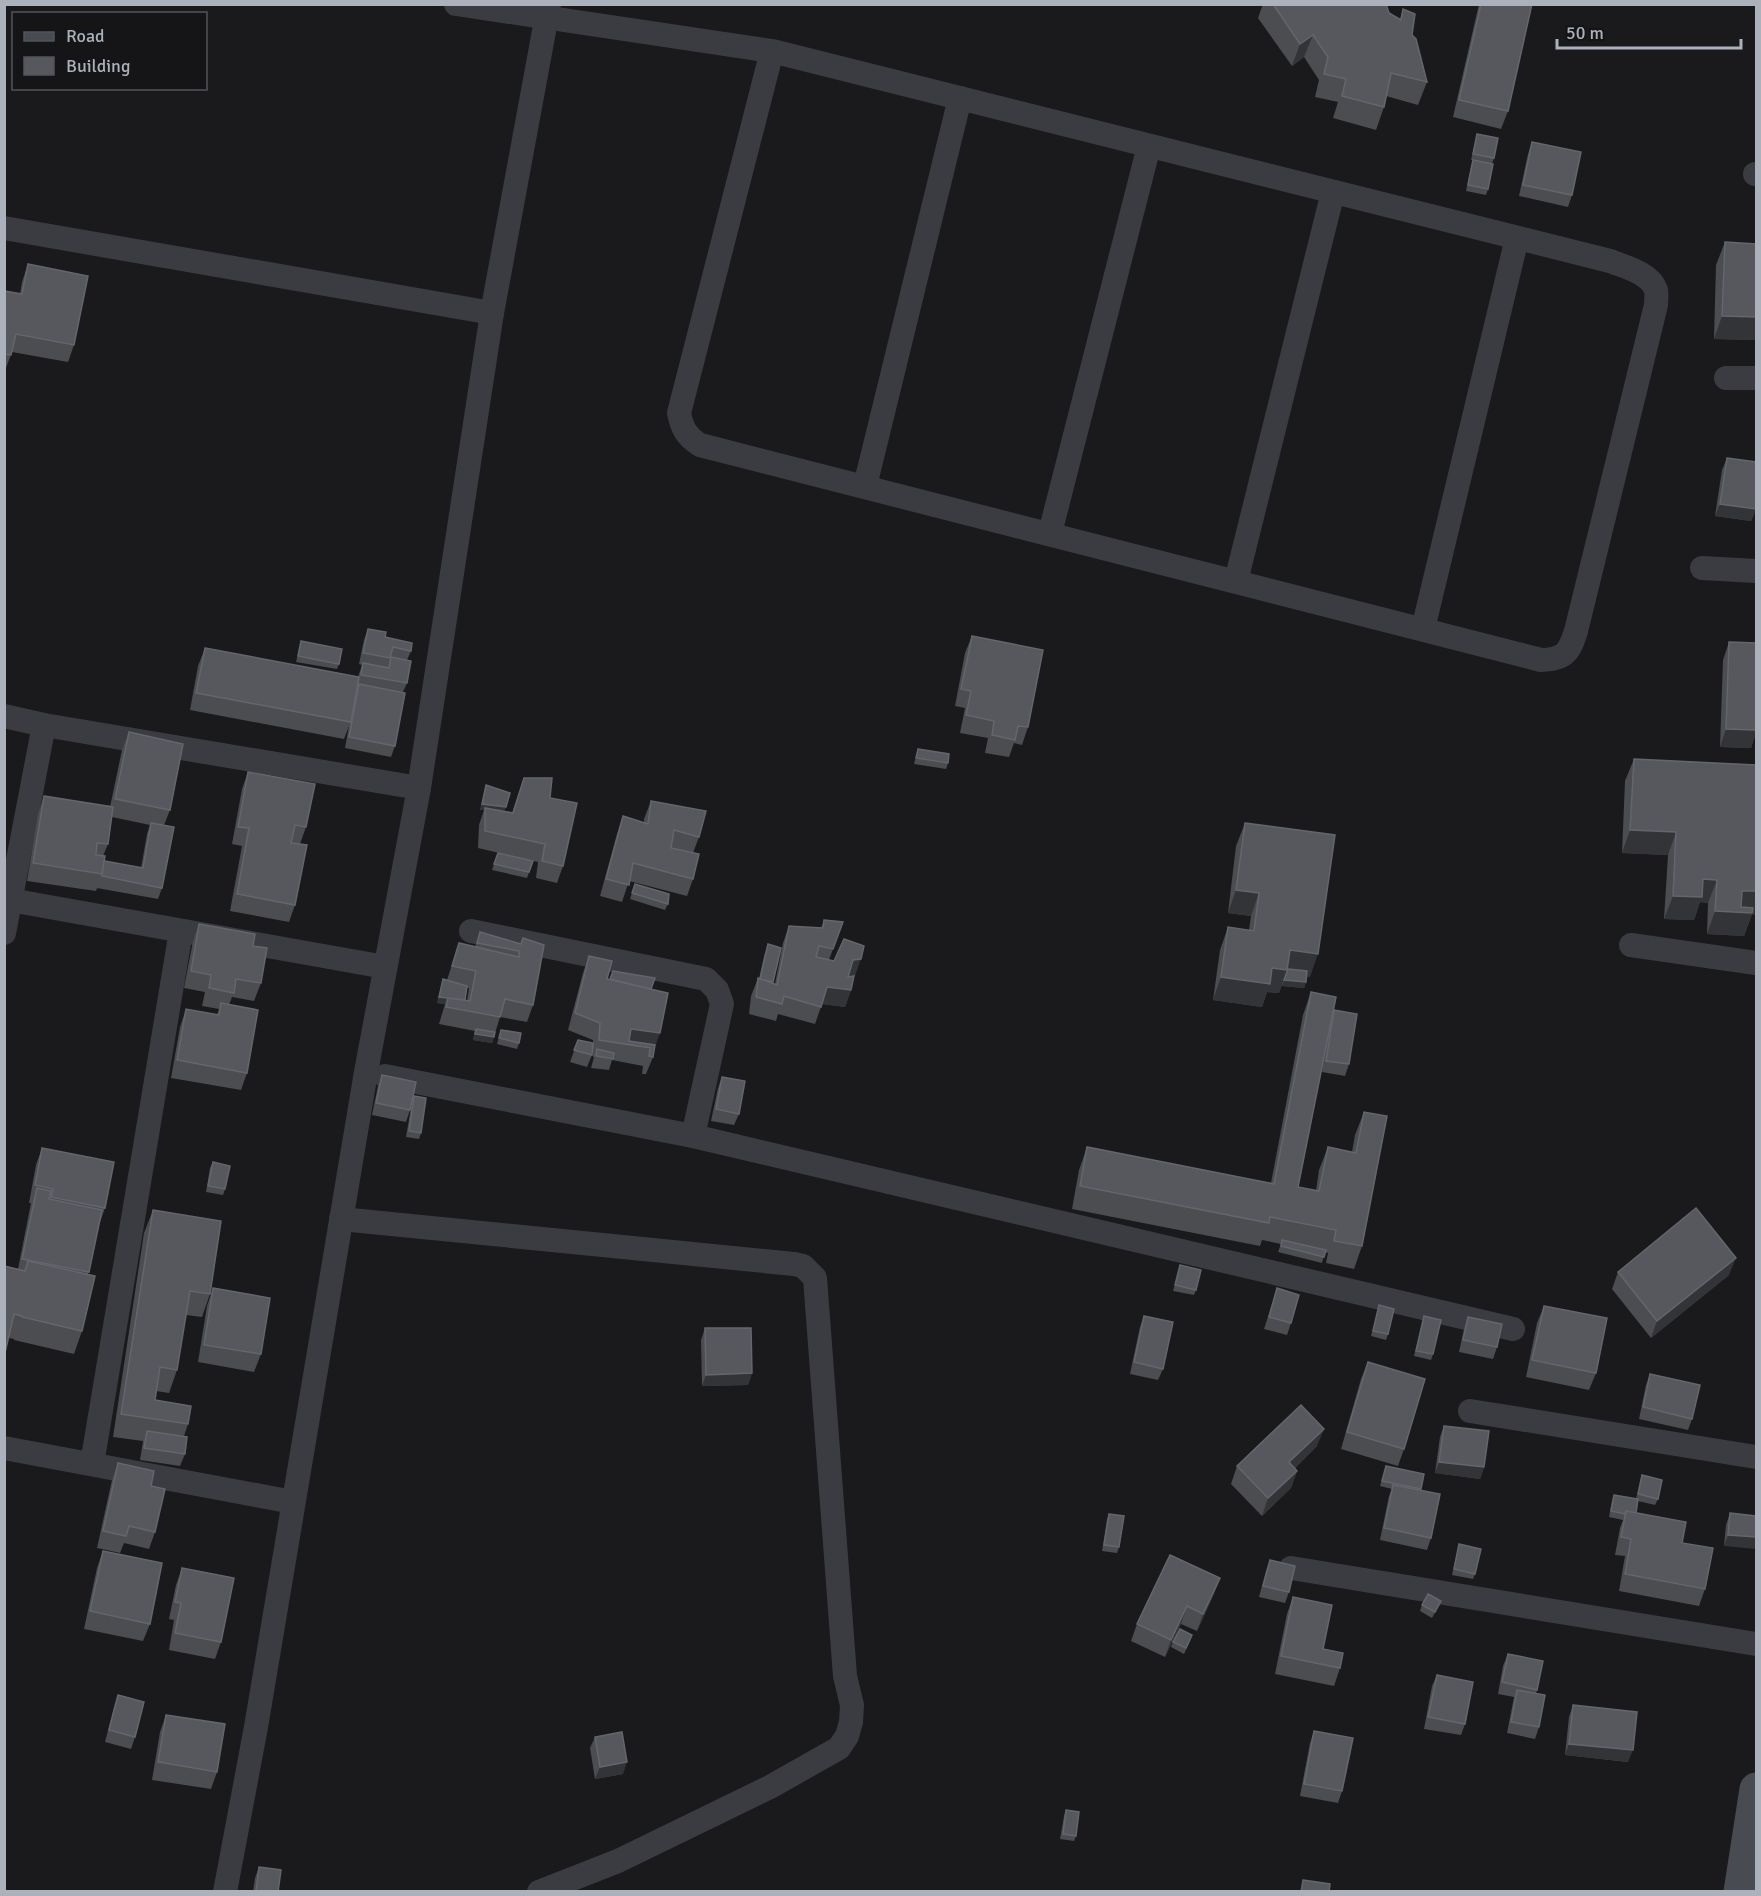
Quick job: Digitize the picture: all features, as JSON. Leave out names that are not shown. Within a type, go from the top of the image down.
[{"type":"main road","points":[[1740,1892],[1756,1789]]},
{"type":"street","points":[[456,4],[548,11],[772,51],[1610,261],[1634,270],[1648,280],[1656,290],[1656,305],[1576,631],[1568,651],[1564,656],[1541,660],[700,445],[688,437],[681,427],[679,413],[772,51]]},
{"type":"street","points":[[225,1892],[256,1727],[366,1072],[418,788],[492,313],[548,11]]},
{"type":"street","points":[[865,486],[960,98]]},
{"type":"street","points":[[1050,533],[1149,146]]},
{"type":"street","points":[[1236,581],[1334,192]]},
{"type":"street","points":[[4,228],[492,313]]},
{"type":"street","points":[[1423,629],[1517,238]]},
{"type":"street","points":[[1726,378],[1756,378]]},
{"type":"street","points":[[1702,568],[1756,571]]},
{"type":"street","points":[[4,716],[44,725],[418,788]]},
{"type":"street","points":[[4,933],[44,725]]},
{"type":"street","points":[[10,900],[385,967]]},
{"type":"street","points":[[92,1464],[181,931]]},
{"type":"street","points":[[471,931],[706,979],[717,990],[722,1004],[693,1137]]},
{"type":"street","points":[[1631,945],[1756,963]]},
{"type":"street","points":[[366,1072],[693,1137],[1513,1329]]},
{"type":"street","points":[[341,1219],[794,1264],[803,1266],[815,1278],[845,1676],[852,1705],[847,1736],[839,1748],[770,1787],[618,1861],[539,1892]]},
{"type":"street","points":[[1470,1411],[1756,1457]]},
{"type":"street","points":[[4,1448],[293,1502]]},
{"type":"street","points":[[1291,1568],[1756,1644]]},
{"type":"building","points":[[1273,4],[1386,4],[1389,13],[1401,20],[1403,9],[1415,14],[1412,35],[1416,39],[1427,82],[1391,73],[1384,107],[1342,96],[1346,79],[1324,74],[1328,57],[1313,35],[1300,44]]},
{"type":"building","points":[[1481,4],[1532,4],[1508,111],[1459,100]]},
{"type":"building","points":[[1477,134],[1498,138],[1494,158],[1473,154]]},
{"type":"building","points":[[1532,142],[1581,152],[1572,195],[1523,185]]},
{"type":"building","points":[[1473,160],[1493,164],[1488,189],[1468,185]]},
{"type":"building","points":[[1725,242],[1756,244],[1756,317],[1722,316]]},
{"type":"building","points":[[28,264],[88,276],[74,345],[16,334],[11,355],[4,354],[4,291],[22,294]]},
{"type":"building","points":[[1727,458],[1756,462],[1756,509],[1720,504]]},
{"type":"building","points":[[368,629],[386,632],[385,637],[412,643],[411,651],[393,647],[390,658],[363,653]]},
{"type":"building","points":[[972,636],[1043,650],[1028,727],[1018,726],[1015,740],[992,735],[994,721],[966,715],[971,691],[961,689]]},
{"type":"building","points":[[301,641],[342,649],[339,664],[298,656]]},
{"type":"building","points":[[1729,642],[1756,643],[1756,730],[1726,729]]},
{"type":"building","points":[[205,648],[359,677],[351,722],[196,693]]},
{"type":"building","points":[[391,657],[411,661],[407,683],[361,675],[363,663],[389,668]]},
{"type":"building","points":[[359,684],[405,693],[395,746],[349,737]]},
{"type":"building","points":[[129,732],[183,744],[170,810],[115,799]]},
{"type":"building","points":[[918,749],[949,754],[948,763],[916,758]]},
{"type":"building","points":[[1634,759],[1756,765],[1756,891],[1742,891],[1741,907],[1753,908],[1752,913],[1715,911],[1717,880],[1703,879],[1702,897],[1673,896],[1676,832],[1630,830]]},
{"type":"building","points":[[248,772],[315,784],[306,827],[295,825],[291,843],[307,845],[295,905],[237,894],[249,828],[238,827]]},
{"type":"building","points":[[524,778],[552,778],[550,798],[577,803],[563,866],[542,861],[545,844],[485,831],[485,808],[513,813]]},
{"type":"building","points":[[486,785],[510,793],[506,807],[482,804]]},
{"type":"building","points":[[44,796],[113,807],[108,844],[97,843],[96,855],[105,856],[102,874],[33,863]]},
{"type":"building","points":[[651,801],[706,811],[699,837],[674,830],[671,848],[699,854],[693,879],[633,863],[629,885],[606,879],[623,816],[648,824]]},
{"type":"building","points":[[151,823],[174,827],[162,888],[102,876],[104,861],[143,868]]},
{"type":"building","points":[[1245,823],[1335,835],[1318,954],[1290,950],[1287,970],[1272,968],[1270,984],[1221,977],[1228,927],[1254,931],[1259,893],[1236,890]]},
{"type":"building","points":[[498,853],[533,861],[529,872],[494,864]]},
{"type":"building","points":[[635,884],[669,894],[668,904],[632,893]]},
{"type":"building","points":[[824,920],[843,922],[833,949],[819,946],[816,957],[834,961],[844,939],[864,946],[861,959],[853,960],[848,977],[854,976],[851,990],[827,987],[821,1007],[784,996],[782,1004],[756,997],[758,978],[777,985],[789,926],[823,928]]},
{"type":"building","points":[[199,924],[255,934],[253,946],[267,948],[261,983],[236,979],[234,993],[209,988],[211,975],[191,971]]},
{"type":"building","points":[[480,932],[521,944],[523,938],[544,945],[533,1005],[505,999],[500,1017],[446,1007],[448,998],[470,1001],[476,971],[452,966],[459,943],[519,957],[519,951],[477,943]]},
{"type":"building","points":[[768,944],[781,948],[773,982],[760,979]]},
{"type":"building","points":[[589,956],[612,961],[607,979],[668,993],[660,1033],[631,1029],[629,1041],[655,1045],[653,1057],[649,1056],[650,1048],[599,1040],[600,1023],[575,1013]]},
{"type":"building","points":[[1288,969],[1307,971],[1306,982],[1284,980]]},
{"type":"building","points":[[613,971],[655,978],[651,989],[610,979]]},
{"type":"building","points":[[443,979],[467,986],[465,1000],[439,997]]},
{"type":"building","points":[[1311,992],[1336,997],[1298,1187],[1319,1191],[1328,1147],[1356,1153],[1364,1112],[1387,1116],[1362,1246],[1334,1241],[1336,1230],[1270,1217],[1269,1223],[1080,1186],[1087,1147],[1274,1184]]},
{"type":"building","points":[[221,1003],[258,1010],[247,1073],[177,1060],[186,1009],[219,1015]]},
{"type":"building","points":[[1334,1010],[1357,1014],[1349,1064],[1326,1061]]},
{"type":"building","points":[[476,1029],[495,1032],[494,1037],[475,1034]]},
{"type":"building","points":[[501,1030],[521,1033],[519,1043],[499,1038]]},
{"type":"building","points":[[578,1040],[593,1043],[592,1055],[574,1050]]},
{"type":"building","points":[[597,1049],[614,1053],[613,1059],[596,1056]]},
{"type":"building","points":[[382,1075],[416,1082],[410,1110],[376,1103]]},
{"type":"building","points":[[722,1077],[745,1081],[739,1114],[716,1109]]},
{"type":"building","points":[[414,1096],[426,1098],[421,1133],[409,1131]]},
{"type":"building","points":[[42,1148],[114,1162],[105,1208],[51,1197],[53,1189],[35,1185]]},
{"type":"building","points":[[213,1162],[230,1166],[225,1189],[208,1186]]},
{"type":"building","points":[[37,1188],[51,1191],[49,1199],[102,1210],[89,1272],[22,1259]]},
{"type":"building","points":[[1696,1208],[1736,1258],[1657,1321],[1618,1272]]},
{"type":"building","points":[[153,1210],[221,1221],[210,1294],[190,1291],[177,1370],[160,1367],[155,1400],[191,1406],[188,1424],[121,1414]]},
{"type":"building","points":[[1282,1240],[1326,1250],[1324,1257],[1281,1246]]},
{"type":"building","points":[[28,1261],[95,1276],[82,1331],[14,1314],[4,1357],[4,1266],[25,1271]]},
{"type":"building","points":[[1180,1265],[1201,1270],[1196,1290],[1175,1285]]},
{"type":"building","points":[[213,1288],[270,1298],[261,1354],[204,1345]]},
{"type":"building","points":[[1277,1288],[1299,1295],[1291,1323],[1269,1317]]},
{"type":"building","points":[[1379,1305],[1394,1309],[1388,1334],[1373,1331]]},
{"type":"building","points":[[1544,1306],[1607,1318],[1596,1373],[1532,1360]]},
{"type":"building","points":[[1144,1316],[1173,1322],[1163,1369],[1134,1362]]},
{"type":"building","points":[[1424,1316],[1441,1320],[1433,1354],[1416,1351]]},
{"type":"building","points":[[1468,1317],[1502,1324],[1497,1347],[1463,1340]]},
{"type":"building","points":[[705,1328],[751,1328],[752,1373],[706,1375]]},
{"type":"building","points":[[1368,1362],[1425,1379],[1404,1449],[1347,1432]]},
{"type":"building","points":[[1650,1374],[1700,1385],[1692,1419],[1643,1407]]},
{"type":"building","points":[[1301,1405],[1324,1429],[1289,1462],[1297,1471],[1268,1498],[1237,1466]]},
{"type":"building","points":[[1444,1426],[1489,1431],[1484,1467],[1439,1462]]},
{"type":"building","points":[[147,1431],[187,1437],[185,1454],[144,1448]]},
{"type":"building","points":[[118,1463],[154,1471],[151,1486],[165,1489],[155,1532],[129,1526],[126,1536],[103,1531]]},
{"type":"building","points":[[1386,1466],[1424,1474],[1421,1489],[1382,1481]]},
{"type":"building","points":[[1642,1475],[1662,1480],[1658,1499],[1638,1494]]},
{"type":"building","points":[[1393,1485],[1440,1494],[1431,1538],[1384,1528]]},
{"type":"building","points":[[1614,1495],[1638,1499],[1636,1513],[1626,1511],[1625,1514],[1611,1511]]},
{"type":"building","points":[[1626,1511],[1686,1522],[1682,1543],[1713,1548],[1705,1589],[1625,1574],[1631,1539],[1621,1537]]},
{"type":"building","points":[[1730,1513],[1756,1516],[1756,1537],[1728,1535]]},
{"type":"building","points":[[1109,1514],[1124,1516],[1119,1547],[1104,1545]]},
{"type":"building","points":[[1459,1544],[1481,1549],[1475,1574],[1454,1569]]},
{"type":"building","points":[[103,1551],[162,1563],[150,1624],[90,1611]]},
{"type":"building","points":[[1170,1555],[1220,1578],[1203,1614],[1187,1606],[1171,1640],[1137,1624]]},
{"type":"building","points":[[1270,1560],[1295,1566],[1289,1592],[1263,1586]]},
{"type":"building","points":[[182,1568],[234,1578],[221,1642],[175,1633],[181,1603],[175,1602]]},
{"type":"building","points":[[1428,1594],[1441,1601],[1435,1612],[1422,1605]]},
{"type":"building","points":[[1293,1597],[1332,1605],[1323,1649],[1343,1653],[1340,1668],[1281,1656]]},
{"type":"building","points":[[1180,1629],[1192,1635],[1186,1648],[1173,1642]]},
{"type":"building","points":[[1508,1654],[1543,1661],[1537,1690],[1502,1682]]},
{"type":"building","points":[[1437,1675],[1473,1682],[1465,1724],[1428,1717]]},
{"type":"building","points":[[1517,1690],[1545,1695],[1539,1727],[1511,1722]]},
{"type":"building","points":[[118,1695],[144,1702],[135,1737],[109,1730]]},
{"type":"building","points":[[1573,1705],[1637,1712],[1633,1750],[1569,1744]]},
{"type":"building","points":[[166,1715],[225,1724],[217,1772],[158,1762]]},
{"type":"building","points":[[1314,1731],[1353,1738],[1342,1791],[1304,1784]]},
{"type":"building","points":[[622,1732],[627,1762],[600,1767],[595,1737]]},
{"type":"building","points":[[1066,1810],[1079,1812],[1076,1836],[1063,1834]]},
{"type":"building","points":[[259,1867],[281,1870],[278,1892],[256,1892]]},
{"type":"building","points":[[1303,1880],[1330,1884],[1329,1892],[1301,1892]]}]
